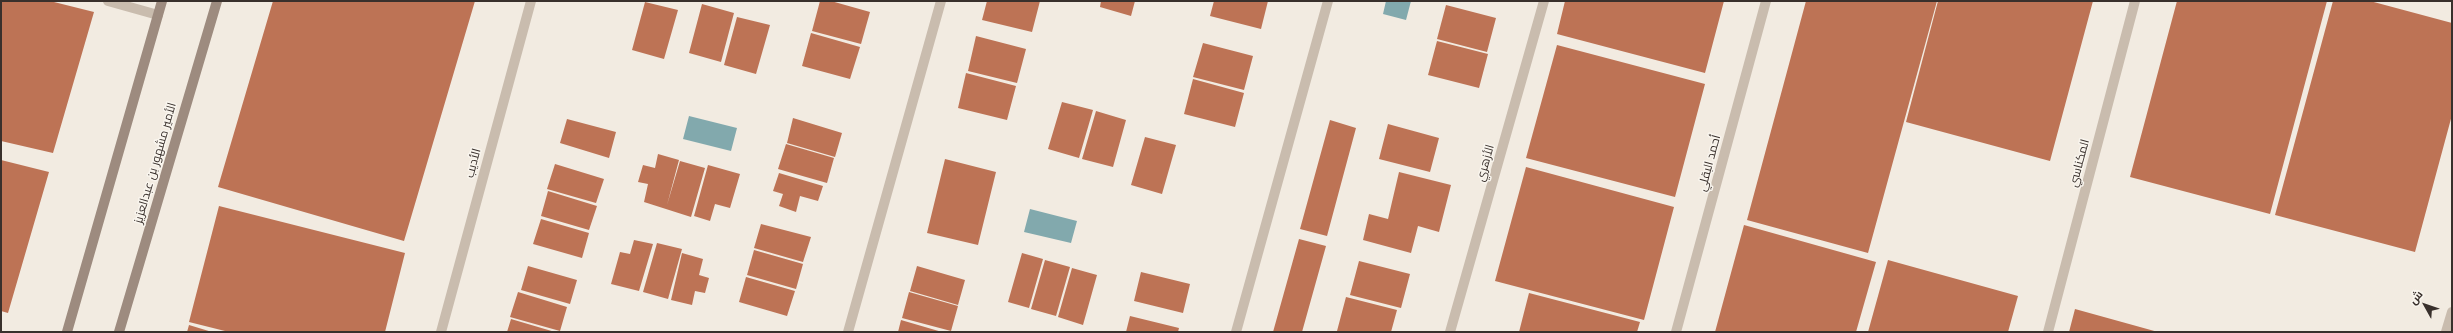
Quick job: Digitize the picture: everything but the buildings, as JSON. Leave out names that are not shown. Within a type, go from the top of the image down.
[{"type":"street","points":[[108,1],[158,15]]},
{"type":"street","points":[[67,332],[162,1]]},
{"type":"street","name":"الأمير مشهور بن عبدالعزيز","points":[[119,332],[217,1]]},
{"type":"street","name":"الأديب","points":[[441,332],[531,1]]},
{"type":"street","points":[[848,332],[941,1]]},
{"type":"street","points":[[1236,332],[1328,1]]},
{"type":"street","name":"الأزهري","points":[[1450,332],[1544,1]]},
{"type":"street","name":"أحمد البقلي","points":[[1676,332],[1766,1]]},
{"type":"street","name":"المكناسي","points":[[2048,332],[2135,1]]},
{"type":"street","points":[[2446,332],[2452,312]]},
{"type":"water","points":[[1386,1],[1411,1],[1406,20],[1383,14]]},
{"type":"water","points":[[689,116],[737,128],[731,151],[683,139]]},
{"type":"water","points":[[1030,209],[1077,221],[1071,243],[1024,232]]}]
